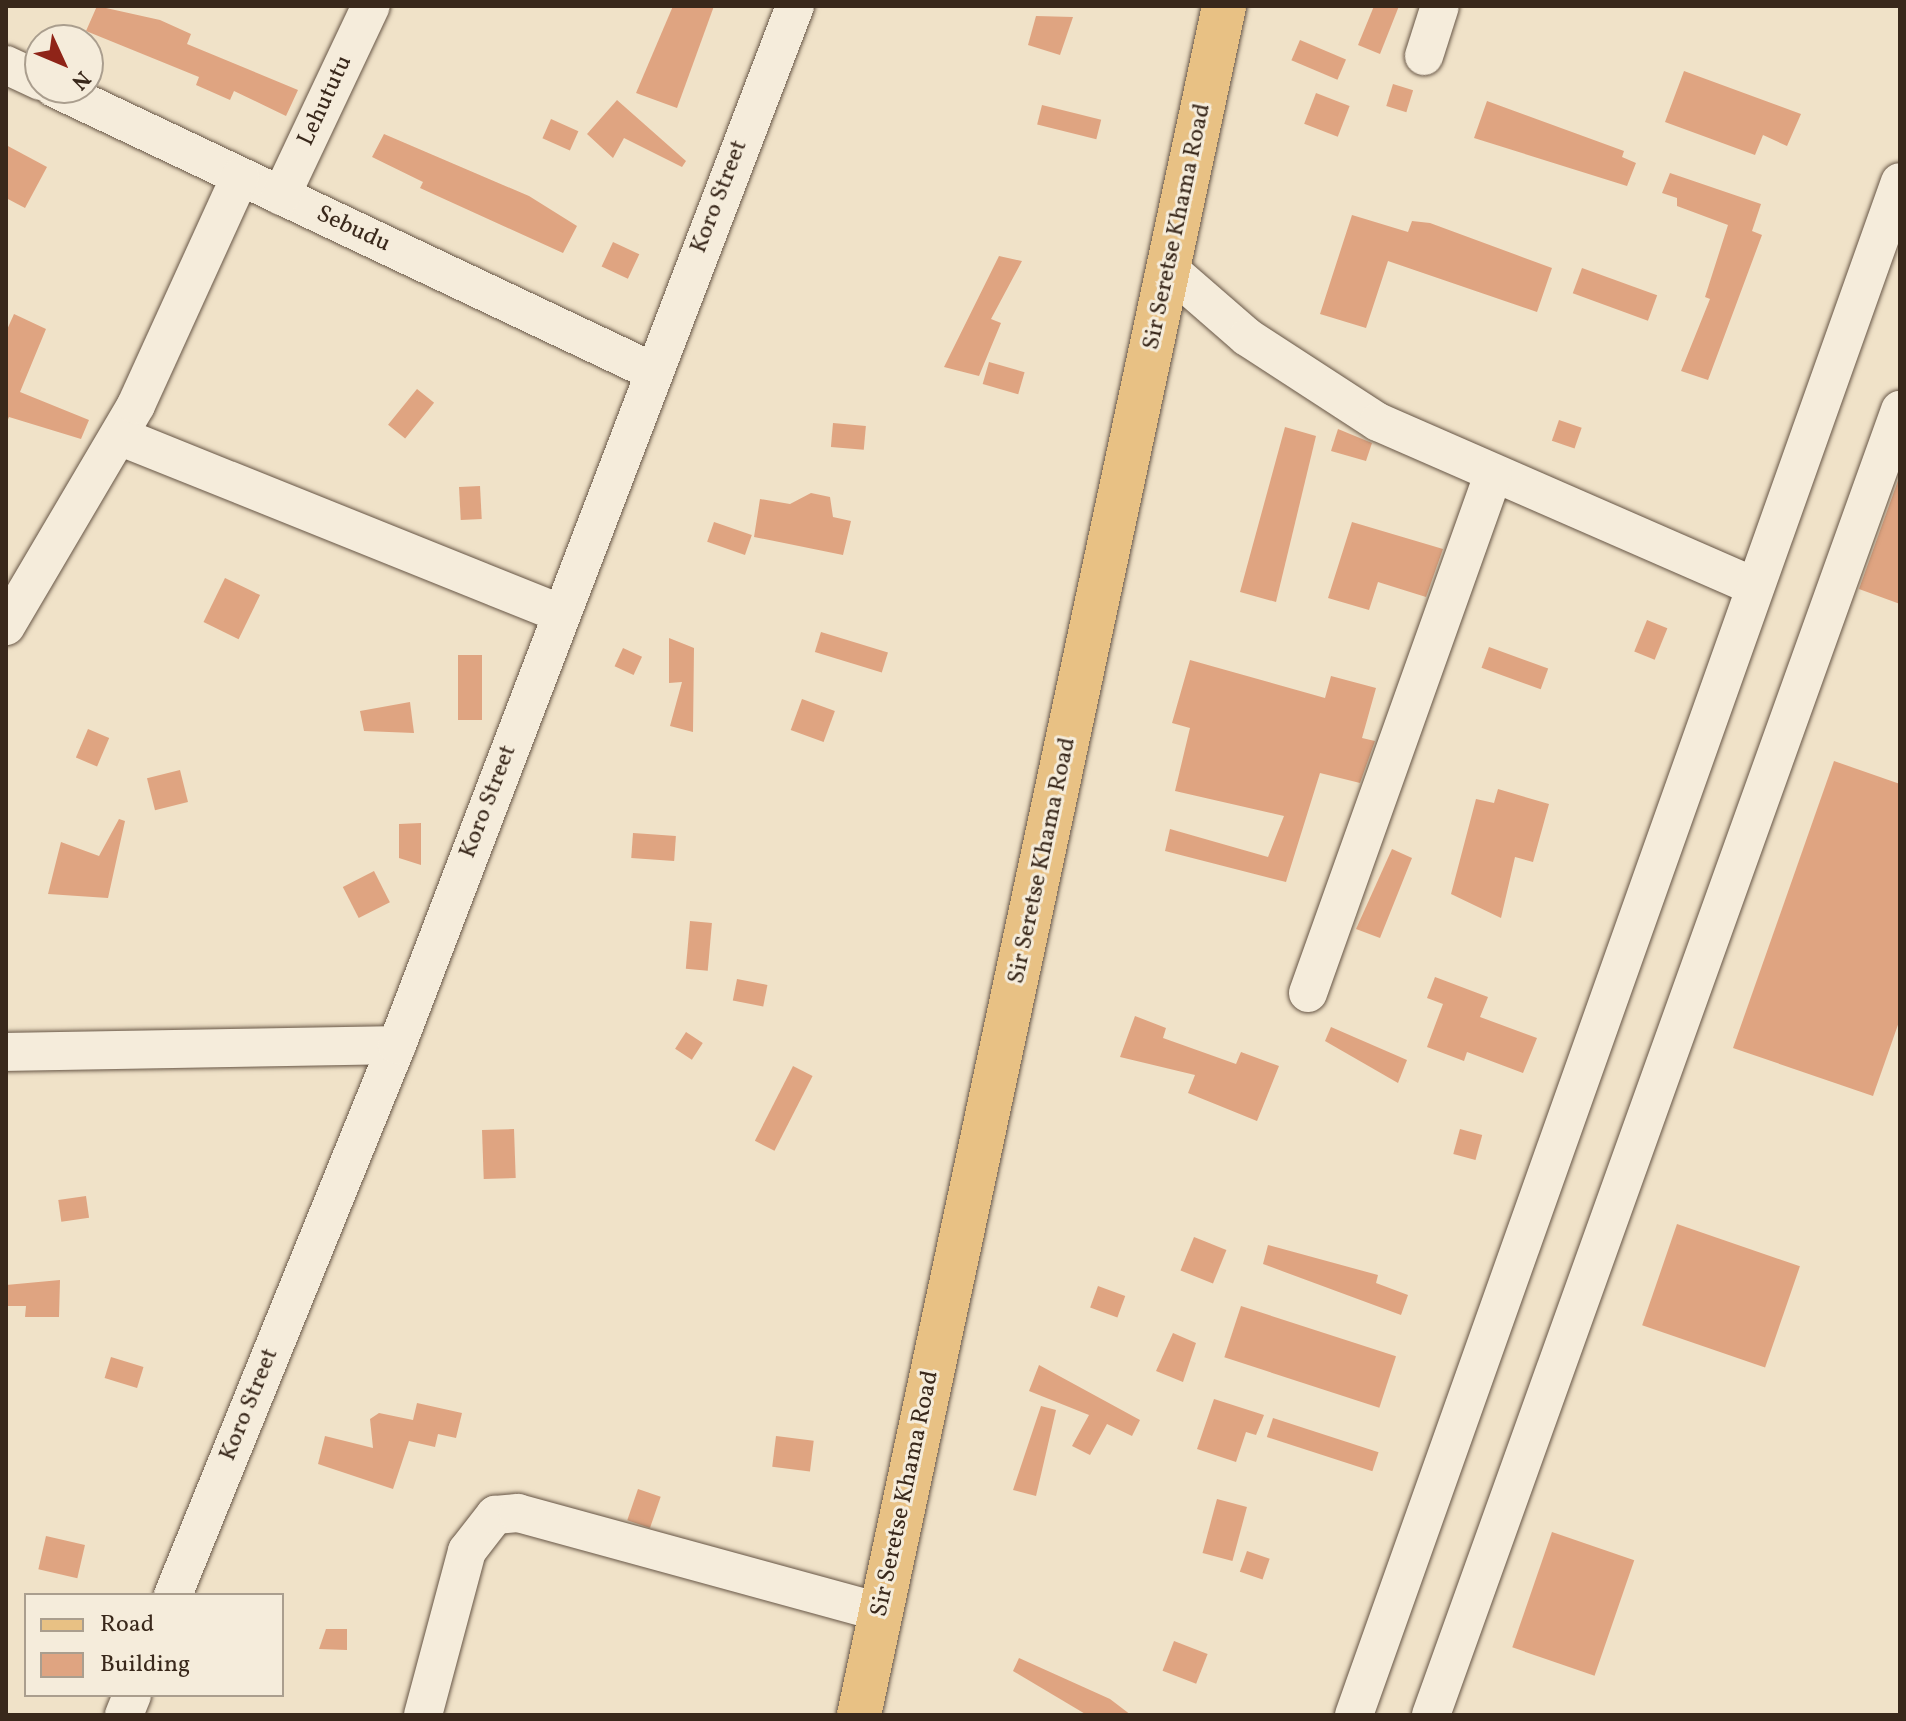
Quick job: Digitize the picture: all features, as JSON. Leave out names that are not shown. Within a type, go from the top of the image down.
[{"type":"main road","name":"Sir Seretse Khama Road","points":[[859,1715],[1224,6]]},
{"type":"street","name":"Lehututu","points":[[281,196],[371,6]]},
{"type":"street","name":"Koro Street","points":[[174,1593],[397,1045],[652,371],[795,6]]},
{"type":"street","points":[[1424,56],[1440,6]]},
{"type":"street","name":"Sebudu","points":[[87,104],[652,371]]},
{"type":"street","points":[[6,626],[119,436],[240,177]]},
{"type":"street","points":[[1354,1715],[1753,586],[1900,182]]},
{"type":"street","points":[[1170,270],[1332,396],[1493,475],[1753,586]]},
{"type":"street","points":[[1431,1715],[1900,410]]},
{"type":"street","points":[[119,436],[560,613]]},
{"type":"street","points":[[1308,993],[1493,475]]},
{"type":"street","points":[[6,1052],[397,1045]]},
{"type":"street","points":[[423,1715],[467,1551],[495,1515],[518,1513],[880,1612]]},
{"type":"building","points":[[97,6],[160,20],[191,34],[187,44],[298,90],[286,116],[234,91],[230,100],[196,85],[199,77],[104,38],[104,24],[89,24]]},
{"type":"building","points":[[673,6],[714,6],[677,108],[636,93]]},
{"type":"building","points":[[1374,6],[1399,6],[1380,54],[1358,45]]},
{"type":"building","points":[[1036,16],[1073,17],[1060,55],[1028,45]]},
{"type":"building","points":[[1300,40],[1346,60],[1337,80],[1291,60]]},
{"type":"building","points":[[1684,71],[1801,114],[1787,146],[1763,135],[1755,155],[1665,122]]},
{"type":"building","points":[[1393,84],[1413,90],[1406,112],[1386,106]]},
{"type":"building","points":[[1316,93],[1350,106],[1338,137],[1304,124]]},
{"type":"building","points":[[617,100],[686,161],[682,167],[624,138],[613,158],[587,134]]},
{"type":"building","points":[[1487,101],[1624,151],[1622,157],[1636,163],[1627,186],[1474,138]]},
{"type":"building","points":[[1042,105],[1101,120],[1096,139],[1037,124]]},
{"type":"building","points":[[551,119],[578,131],[570,150],[542,138]]},
{"type":"building","points":[[384,134],[529,196],[577,226],[563,253],[420,188],[423,182],[372,157]]},
{"type":"building","points":[[6,145],[47,167],[25,208],[6,198]]},
{"type":"building","points":[[1670,173],[1761,204],[1752,231],[1762,235],[1708,380],[1681,371],[1710,299],[1705,297],[1728,225],[1677,206],[1677,198],[1662,193]]},
{"type":"building","points":[[1352,215],[1408,232],[1412,221],[1430,223],[1552,268],[1537,312],[1388,261],[1366,328],[1320,314]]},
{"type":"building","points":[[613,242],[639,254],[628,279],[602,266]]},
{"type":"building","points":[[999,256],[1022,261],[991,319],[1001,323],[979,376],[944,367]]},
{"type":"building","points":[[1582,268],[1657,295],[1648,321],[1573,293]]},
{"type":"building","points":[[14,314],[46,329],[20,392],[89,420],[81,439],[9,417],[6,424],[6,332]]},
{"type":"building","points":[[989,362],[1025,372],[1018,394],[983,384]]},
{"type":"building","points":[[417,389],[434,403],[405,439],[388,425]]},
{"type":"building","points":[[1559,420],[1582,428],[1575,449],[1552,441]]},
{"type":"building","points":[[833,423],[866,426],[864,450],[831,447]]},
{"type":"building","points":[[1285,427],[1316,436],[1276,602],[1240,592]]},
{"type":"building","points":[[1338,429],[1372,443],[1366,461],[1331,451]]},
{"type":"building","points":[[1900,475],[1900,604],[1859,589]]},
{"type":"building","points":[[480,486],[482,519],[461,520],[459,487]]},
{"type":"building","points":[[811,493],[830,497],[833,517],[851,521],[843,555],[754,537],[760,499],[790,504]]},
{"type":"building","points":[[714,522],[752,535],[745,555],[707,542]]},
{"type":"building","points":[[1352,522],[1443,549],[1426,597],[1378,582],[1369,610],[1328,598]]},
{"type":"building","points":[[225,578],[260,595],[239,639],[204,622]]},
{"type":"building","points":[[1647,620],[1667,628],[1655,660],[1634,652]]},
{"type":"building","points":[[821,632],[888,652],[882,673],[815,652]]},
{"type":"building","points":[[669,638],[694,648],[693,732],[670,726],[682,682],[669,683]]},
{"type":"building","points":[[1489,647],[1548,669],[1541,689],[1481,668]]},
{"type":"building","points":[[623,648],[642,657],[634,675],[615,666]]},
{"type":"building","points":[[458,655],[482,655],[482,720],[458,720]]},
{"type":"building","points":[[1190,660],[1325,698],[1331,676],[1376,688],[1362,738],[1375,741],[1360,783],[1320,773],[1286,882],[1165,851],[1170,829],[1268,857],[1284,816],[1175,791],[1190,728],[1172,723]]},
{"type":"building","points":[[802,699],[835,711],[824,742],[791,730]]},
{"type":"building","points":[[410,702],[414,733],[364,731],[360,711]]},
{"type":"building","points":[[88,729],[109,738],[97,767],[76,758]]},
{"type":"building","points":[[1834,761],[1900,784],[1900,1019],[1873,1096],[1733,1048]]},
{"type":"building","points":[[180,770],[188,802],[155,810],[147,778]]},
{"type":"building","points":[[1498,789],[1549,804],[1533,862],[1515,857],[1501,918],[1451,894],[1476,799],[1494,803]]},
{"type":"building","points":[[119,819],[125,821],[108,898],[48,894],[61,842],[99,856]]},
{"type":"building","points":[[421,823],[421,865],[399,858],[399,824]]},
{"type":"building","points":[[633,833],[676,836],[674,861],[631,858]]},
{"type":"building","points":[[1392,849],[1412,858],[1380,938],[1356,929]]},
{"type":"building","points":[[374,871],[390,902],[359,918],[343,887]]},
{"type":"building","points":[[690,921],[712,923],[708,971],[686,969]]},
{"type":"building","points":[[1435,977],[1488,997],[1480,1017],[1537,1038],[1523,1073],[1467,1052],[1464,1061],[1427,1047],[1443,1004],[1427,998]]},
{"type":"building","points":[[737,979],[767,985],[763,1007],[733,1001]]},
{"type":"building","points":[[1135,1016],[1166,1028],[1163,1038],[1236,1064],[1241,1052],[1279,1066],[1257,1121],[1188,1093],[1195,1075],[1120,1057]]},
{"type":"building","points":[[1331,1027],[1407,1060],[1398,1083],[1325,1041]]},
{"type":"building","points":[[686,1032],[703,1043],[692,1060],[675,1049]]},
{"type":"building","points":[[793,1066],[813,1076],[774,1151],[755,1141]]},
{"type":"building","points":[[514,1129],[516,1178],[484,1179],[482,1130]]},
{"type":"building","points":[[1460,1129],[1482,1135],[1475,1160],[1453,1154]]},
{"type":"building","points":[[86,1196],[89,1218],[61,1222],[58,1200]]},
{"type":"building","points":[[1677,1224],[1800,1266],[1765,1367],[1642,1325]]},
{"type":"building","points":[[1194,1237],[1226,1250],[1213,1283],[1181,1270]]},
{"type":"building","points":[[1268,1245],[1378,1275],[1376,1283],[1408,1295],[1401,1315],[1263,1264]]},
{"type":"building","points":[[60,1280],[59,1317],[25,1317],[26,1306],[6,1306],[6,1285]]},
{"type":"building","points":[[1098,1286],[1125,1296],[1117,1318],[1090,1308]]},
{"type":"building","points":[[1241,1306],[1396,1356],[1379,1408],[1224,1357]]},
{"type":"building","points":[[1173,1333],[1196,1343],[1183,1382],[1156,1371]]},
{"type":"building","points":[[111,1357],[144,1367],[137,1388],[105,1378]]},
{"type":"building","points":[[1039,1365],[1140,1420],[1132,1436],[1107,1424],[1090,1455],[1072,1446],[1089,1415],[1029,1391]]},
{"type":"building","points":[[1214,1399],[1264,1415],[1256,1435],[1246,1432],[1236,1462],[1197,1449]]},
{"type":"building","points":[[417,1403],[462,1413],[456,1438],[438,1434],[435,1447],[409,1441],[393,1489],[318,1464],[325,1436],[373,1448],[370,1419],[379,1413],[413,1420]]},
{"type":"building","points":[[1041,1406],[1056,1410],[1036,1496],[1013,1490]]},
{"type":"building","points":[[1273,1418],[1379,1452],[1372,1471],[1267,1437]]},
{"type":"building","points":[[776,1436],[814,1441],[810,1471],[772,1467]]},
{"type":"building","points":[[638,1489],[661,1497],[650,1528],[627,1520]]},
{"type":"building","points":[[1217,1499],[1247,1507],[1232,1561],[1203,1553]]},
{"type":"building","points":[[1552,1532],[1634,1560],[1595,1676],[1512,1647]]},
{"type":"building","points":[[46,1536],[85,1545],[77,1578],[38,1569]]},
{"type":"building","points":[[1247,1551],[1270,1559],[1263,1580],[1240,1572]]},
{"type":"building","points":[[326,1629],[347,1629],[347,1650],[319,1649]]},
{"type":"building","points":[[1174,1641],[1208,1654],[1196,1684],[1163,1671]]},
{"type":"building","points":[[1019,1658],[1110,1699],[1131,1715],[1087,1715],[1013,1671]]}]
